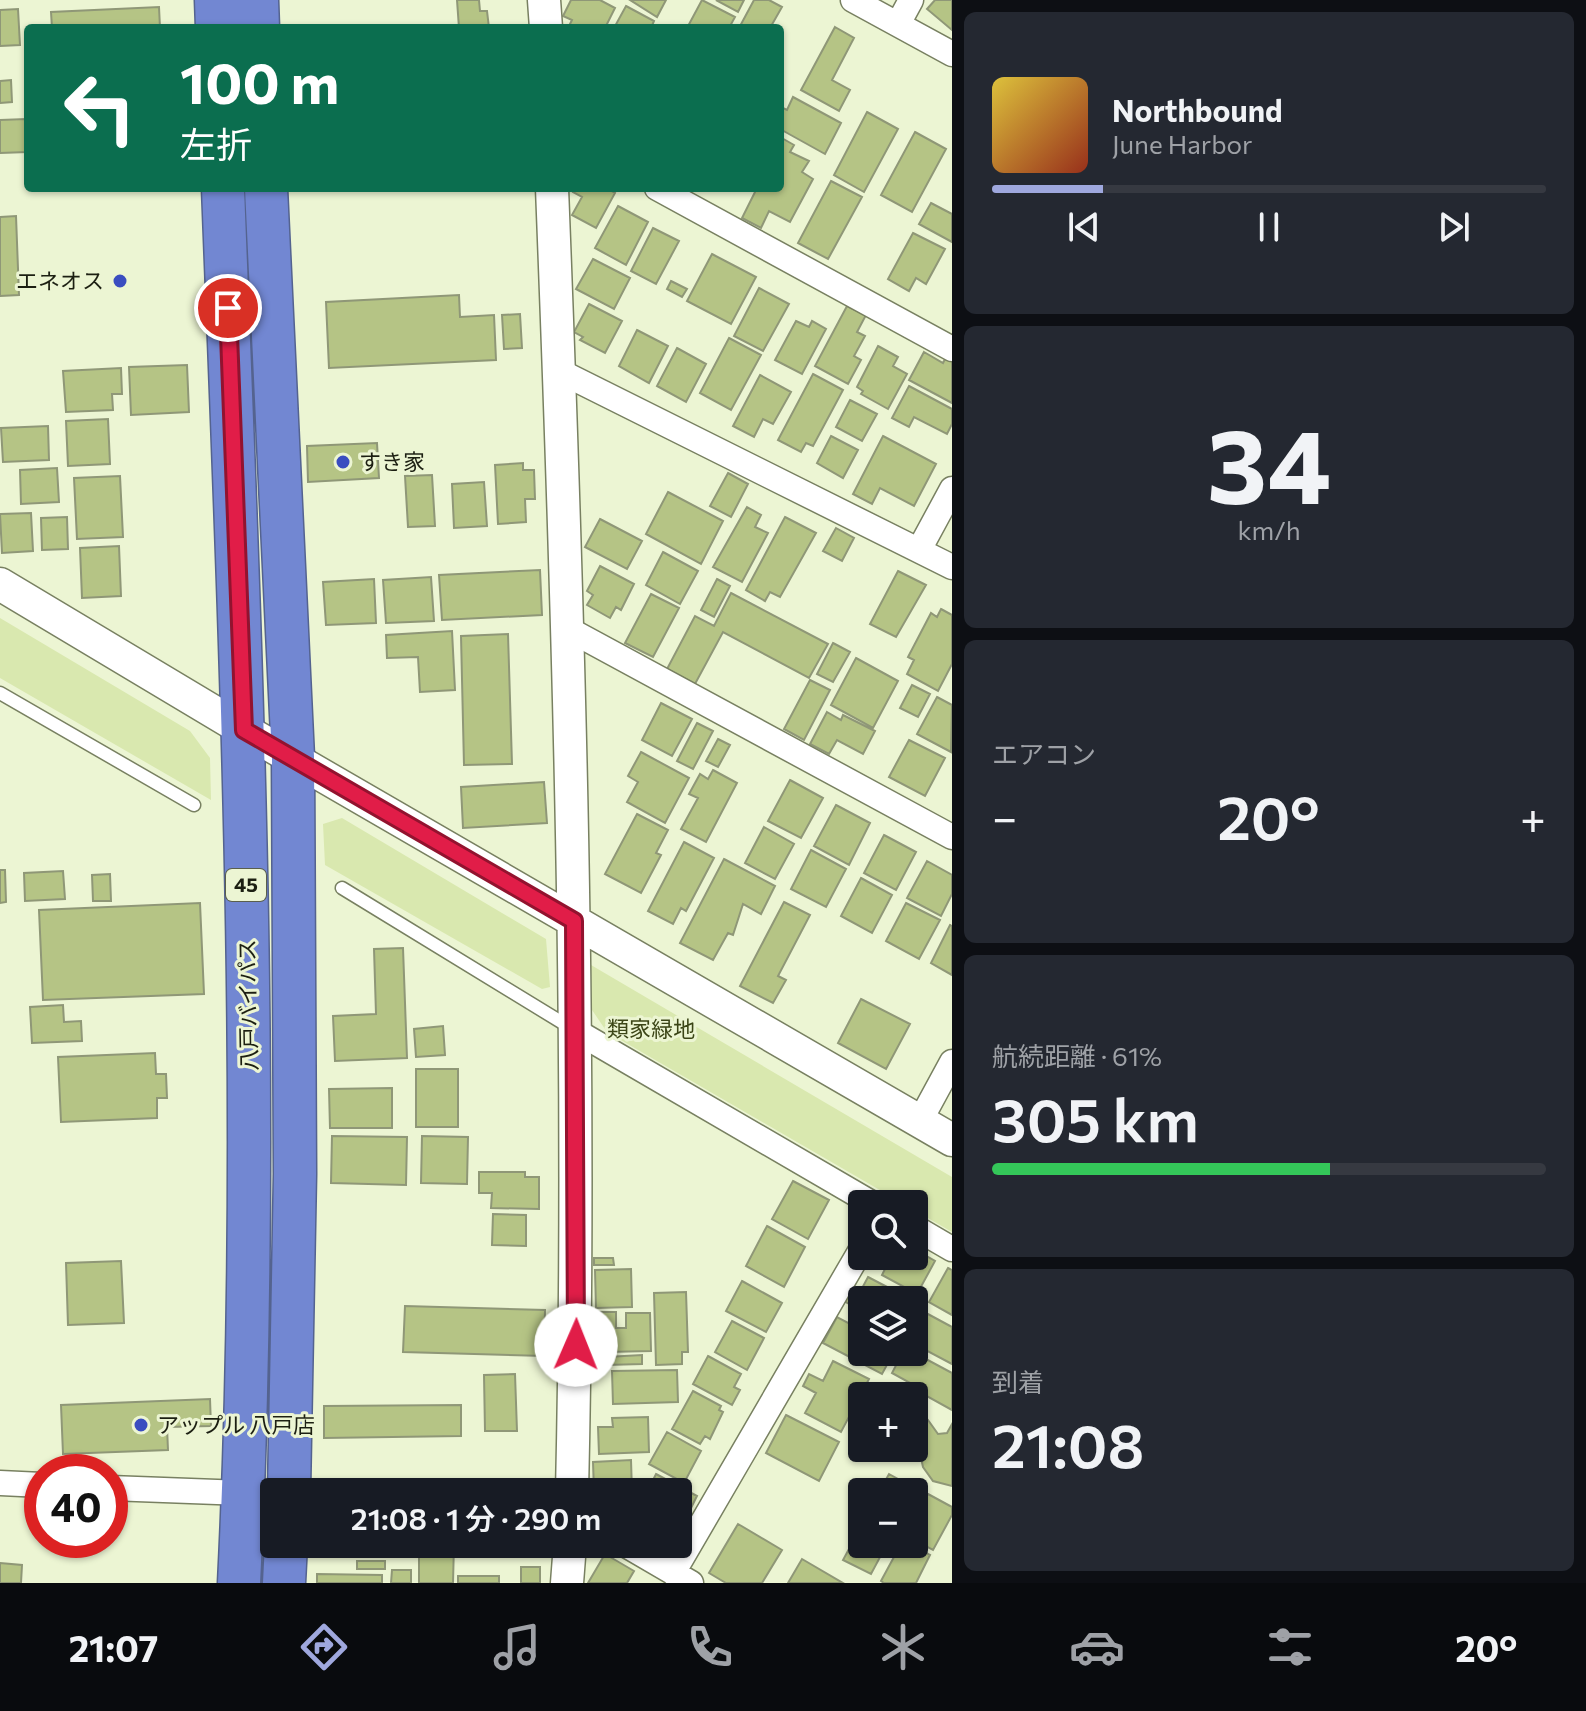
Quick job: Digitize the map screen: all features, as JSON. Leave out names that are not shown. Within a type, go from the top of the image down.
[{"type":"highway","points":[[216,0],[217,24]]},
{"type":"highway","points":[[257,0],[258,24]]},
{"type":"highway","name":"八戸バイパス","points":[[223,192],[244,730],[251,1166],[244,1493],[239,1583]]},
{"type":"highway","name":"八戸バイパス","points":[[266,192],[293,757],[295,1174],[289,1478]]},
{"type":"highway","points":[[284,1583],[285,1558]]},
{"type":"street","points":[[544,0],[546,24]]},
{"type":"street","points":[[853,0],[952,54]]},
{"type":"street","points":[[898,24],[911,0]]},
{"type":"street","points":[[552,192],[568,629],[574,921],[577,1257],[572,1478]]},
{"type":"street","points":[[664,192],[952,349]]},
{"type":"street","points":[[559,371],[952,567]]},
{"type":"street","points":[[919,550],[952,489]]},
{"type":"street","points":[[0,584],[244,730],[952,1140]]},
{"type":"street","points":[[568,629],[952,837]]},
{"type":"street","points":[[574,1030],[849,1190]]},
{"type":"street","points":[[920,1121],[952,1062]]},
{"type":"street","points":[[928,1235],[952,1249]]},
{"type":"street","points":[[648,1558],[682,1578],[850,1270]]},
{"type":"street","points":[[0,1483],[24,1484]]},
{"type":"street","points":[[128,1489],[244,1493]]},
{"type":"street","points":[[567,1583],[569,1558]]},
{"type":"lane","points":[[0,693],[194,805]]},
{"type":"lane","points":[[342,888],[574,1030]]},
{"type":"green space","points":[[0,618],[190,731],[210,758],[211,800],[0,678]]},
{"type":"green space","name":"類家緑地","points":[[342,818],[546,939],[550,987],[542,989],[325,865],[323,824]]},
{"type":"green space","name":"類家緑地","points":[[591,965],[952,1177],[952,1232],[928,1218],[928,1190],[880,1190],[607,1032],[592,1010]]},
{"type":"building","points":[[457,0],[479,0],[480,11],[487,11],[489,24],[459,24]]},
{"type":"building","points":[[571,0],[600,0],[615,8],[607,24],[570,24],[572,20],[563,16]]},
{"type":"building","points":[[630,0],[666,0],[657,17]]},
{"type":"building","points":[[702,0],[735,17],[731,24],[689,24]]},
{"type":"building","points":[[716,0],[744,0],[738,12]]},
{"type":"building","points":[[754,0],[769,0],[782,7],[772,24],[741,24]]},
{"type":"building","points":[[935,0],[952,0],[952,30],[927,9]]},
{"type":"building","points":[[626,6],[654,21],[653,24],[616,24]]},
{"type":"building","points":[[159,7],[160,24],[52,24],[51,12]]},
{"type":"building","points":[[18,9],[20,45],[0,46],[0,10]]},
{"type":"building","points":[[835,27],[854,38],[832,80],[850,90],[839,111],[801,90]]},
{"type":"building","points":[[11,80],[12,102],[0,103],[0,81]]},
{"type":"building","points":[[793,97],[841,123],[825,154],[784,131],[784,108],[787,110]]},
{"type":"building","points":[[867,112],[898,129],[864,192],[834,175]]},
{"type":"building","points":[[24,119],[24,152],[0,153],[0,120]]},
{"type":"building","points":[[915,132],[946,149],[912,212],[881,195]]},
{"type":"building","points":[[784,139],[794,145],[790,152],[809,161],[802,172],[813,179],[790,222],[769,211],[761,228],[742,218],[755,192],[784,192]]},
{"type":"building","points":[[831,181],[862,197],[828,259],[798,243]]},
{"type":"building","points":[[573,192],[615,193],[596,228],[572,215],[582,197]]},
{"type":"building","points":[[931,203],[952,214],[952,242],[919,224]]},
{"type":"building","points":[[618,206],[648,222],[626,265],[595,248]]},
{"type":"building","points":[[16,216],[19,295],[0,296],[0,217]]},
{"type":"building","points":[[653,228],[679,241],[656,284],[631,271]]},
{"type":"building","points":[[913,233],[945,249],[926,284],[916,278],[909,291],[888,279]]},
{"type":"building","points":[[712,254],[756,277],[731,324],[687,301]]},
{"type":"building","points":[[593,259],[630,278],[614,309],[576,289]]},
{"type":"building","points":[[671,281],[687,289],[682,297],[667,289]]},
{"type":"building","points":[[759,288],[789,304],[763,351],[734,336]]},
{"type":"building","points":[[459,295],[460,317],[494,315],[496,360],[329,368],[326,302]]},
{"type":"building","points":[[589,304],[622,321],[605,353],[580,340],[583,337],[574,332]]},
{"type":"building","points":[[847,306],[866,315],[857,332],[865,336],[854,356],[861,360],[848,384],[815,366]]},
{"type":"building","points":[[520,314],[522,348],[504,349],[502,315]]},
{"type":"building","points":[[796,321],[809,327],[812,321],[826,329],[802,374],[775,360]]},
{"type":"building","points":[[637,330],[668,346],[649,383],[619,366]]},
{"type":"building","points":[[729,338],[761,355],[731,410],[700,393]]},
{"type":"building","points":[[878,346],[898,357],[893,366],[907,374],[888,409],[861,394],[863,391],[857,387]]},
{"type":"building","points":[[677,348],[706,364],[686,402],[657,386]]},
{"type":"building","points":[[924,352],[943,363],[946,357],[952,360],[952,403],[909,380]]},
{"type":"building","points":[[187,365],[189,412],[131,415],[129,367]]},
{"type":"building","points":[[121,368],[122,394],[112,394],[113,410],[66,412],[63,371]]},
{"type":"building","points":[[813,374],[843,390],[813,446],[806,443],[801,452],[778,440]]},
{"type":"building","points":[[760,375],[791,392],[773,424],[763,419],[754,437],[733,426]]},
{"type":"building","points":[[909,386],[952,409],[952,424],[947,434],[914,417],[909,427],[892,418]]},
{"type":"building","points":[[850,400],[877,414],[862,441],[836,427]]},
{"type":"building","points":[[108,419],[110,464],[68,466],[66,421]]},
{"type":"building","points":[[48,426],[49,460],[3,462],[1,428]]},
{"type":"building","points":[[831,436],[858,450],[843,478],[817,463]]},
{"type":"building","points":[[883,436],[936,464],[914,506],[880,488],[872,504],[853,494]]},
{"type":"building","name":"すき家","points":[[377,443],[379,478],[308,482],[307,446]]},
{"type":"building","points":[[523,463],[523,470],[534,470],[535,499],[525,499],[526,522],[498,524],[495,465]]},
{"type":"building","points":[[57,468],[59,502],[21,504],[20,470]]},
{"type":"building","points":[[728,473],[748,484],[731,517],[710,506]]},
{"type":"building","points":[[432,475],[435,526],[408,527],[405,476]]},
{"type":"building","points":[[120,476],[123,537],[77,539],[74,478]]},
{"type":"building","points":[[484,482],[487,526],[454,528],[452,484]]},
{"type":"building","points":[[668,492],[723,521],[701,564],[646,534]]},
{"type":"building","points":[[747,507],[761,515],[755,527],[768,533],[742,582],[713,567]]},
{"type":"building","points":[[31,513],[33,551],[2,553],[0,514]]},
{"type":"building","points":[[67,517],[68,549],[42,550],[41,518]]},
{"type":"building","points":[[785,517],[816,533],[780,597],[770,592],[765,601],[746,590]]},
{"type":"building","points":[[600,519],[642,541],[627,569],[585,547]]},
{"type":"building","points":[[836,528],[854,538],[842,561],[823,551]]},
{"type":"building","points":[[119,546],[121,596],[82,598],[80,548]]},
{"type":"building","points":[[663,552],[698,571],[680,604],[646,585]]},
{"type":"building","points":[[600,566],[634,584],[621,610],[616,607],[610,618],[587,605],[593,595],[587,591]]},
{"type":"building","points":[[540,570],[542,615],[442,620],[439,575]]},
{"type":"building","points":[[898,571],[926,585],[896,637],[870,624]]},
{"type":"building","points":[[431,577],[434,621],[386,623],[383,580]]},
{"type":"building","points":[[374,579],[376,623],[326,625],[323,582]]},
{"type":"building","points":[[717,579],[730,586],[714,617],[701,610]]},
{"type":"building","points":[[731,593],[828,644],[809,678],[723,632],[695,684],[667,669],[695,616],[714,626]]},
{"type":"building","points":[[651,594],[679,608],[653,657],[625,643]]},
{"type":"building","points":[[941,609],[952,615],[952,664],[938,691],[907,674],[914,660],[908,657],[931,613],[937,617]]},
{"type":"building","points":[[452,631],[455,690],[420,692],[418,657],[387,658],[386,635]]},
{"type":"building","points":[[508,634],[512,764],[464,765],[461,636]]},
{"type":"building","points":[[833,643],[850,652],[833,682],[817,674]]},
{"type":"building","points":[[856,658],[898,681],[873,728],[831,705]]},
{"type":"building","points":[[810,680],[830,690],[804,740],[784,729]]},
{"type":"building","points":[[912,685],[930,694],[918,717],[900,708]]},
{"type":"building","points":[[937,697],[952,705],[951,752],[917,734]]},
{"type":"building","points":[[661,703],[692,719],[672,756],[642,740]]},
{"type":"building","points":[[827,712],[841,720],[843,715],[875,731],[863,754],[837,740],[829,754],[810,744]]},
{"type":"building","points":[[697,723],[713,731],[693,769],[677,761]]},
{"type":"building","points":[[718,739],[730,745],[718,767],[706,761]]},
{"type":"building","points":[[909,740],[945,758],[925,796],[889,777]]},
{"type":"building","points":[[641,752],[689,778],[665,823],[627,802],[638,782],[628,776]]},
{"type":"building","points":[[713,770],[737,783],[706,842],[681,829],[698,798],[689,794],[700,774],[708,779]]},
{"type":"building","points":[[790,780],[823,798],[801,838],[768,821]]},
{"type":"building","points":[[544,782],[547,823],[463,828],[461,787]]},
{"type":"building","points":[[836,805],[870,823],[849,865],[814,846]]},
{"type":"building","points":[[637,814],[668,830],[656,853],[661,855],[641,893],[605,874]]},
{"type":"building","points":[[764,827],[794,844],[775,879],[745,863]]},
{"type":"building","points":[[884,835],[916,852],[896,890],[864,873]]},
{"type":"building","points":[[684,842],[714,858],[686,911],[681,908],[673,924],[648,911]]},
{"type":"building","points":[[811,850],[846,869],[826,907],[791,889]]},
{"type":"building","points":[[724,859],[775,886],[761,914],[743,904],[733,935],[728,933],[713,960],[680,943]]},
{"type":"building","points":[[927,861],[952,875],[952,894],[941,916],[907,898]]},
{"type":"building","points":[[0,870],[5,870],[6,902],[0,903]]},
{"type":"building","points":[[63,871],[65,899],[25,901],[24,873]]},
{"type":"building","points":[[110,874],[111,901],[93,901],[92,875]]},
{"type":"building","points":[[861,878],[892,895],[872,933],[841,916]]},
{"type":"building","points":[[784,902],[810,915],[778,976],[786,980],[773,1003],[740,986]]},
{"type":"building","points":[[200,903],[204,994],[43,1000],[39,910]]},
{"type":"building","points":[[906,903],[940,920],[919,959],[886,941]]},
{"type":"building","points":[[952,926],[952,975],[931,963]]},
{"type":"building","points":[[403,948],[407,1058],[335,1061],[333,1016],[376,1014],[374,949]]},
{"type":"building","points":[[861,999],[910,1024],[886,1069],[838,1043]]},
{"type":"building","points":[[63,1005],[64,1022],[81,1021],[82,1041],[32,1043],[30,1007]]},
{"type":"building","points":[[443,1026],[445,1055],[416,1057],[414,1029]]},
{"type":"building","points":[[155,1053],[156,1074],[166,1074],[167,1098],[157,1098],[157,1118],[61,1122],[58,1057]]},
{"type":"building","points":[[416,1069],[458,1069],[458,1127],[416,1127]]},
{"type":"building","points":[[392,1088],[392,1128],[330,1128],[329,1089]]},
{"type":"building","points":[[332,1136],[407,1137],[406,1185],[331,1183]]},
{"type":"building","points":[[422,1136],[468,1137],[467,1184],[421,1183]]},
{"type":"building","points":[[479,1172],[525,1172],[525,1177],[539,1177],[539,1209],[491,1208],[492,1193],[479,1193]]},
{"type":"building","points":[[793,1181],[829,1200],[808,1239],[772,1219]]},
{"type":"building","points":[[493,1214],[526,1215],[526,1246],[492,1245]]},
{"type":"building","points":[[767,1226],[805,1247],[784,1287],[746,1266]]},
{"type":"building","points":[[928,1257],[935,1261],[921,1286],[902,1286],[882,1275],[884,1270],[928,1270]]},
{"type":"building","points":[[594,1258],[613,1258],[614,1265],[594,1265]]},
{"type":"building","points":[[121,1261],[124,1323],[68,1325],[66,1263]]},
{"type":"building","points":[[948,1268],[952,1270],[952,1315],[929,1302]]},
{"type":"building","points":[[631,1269],[632,1307],[596,1308],[595,1270]]},
{"type":"building","points":[[868,1277],[885,1286],[863,1286]]},
{"type":"building","points":[[742,1281],[782,1303],[766,1332],[726,1311]]},
{"type":"building","points":[[686,1292],[688,1352],[682,1352],[682,1364],[656,1365],[654,1293]]},
{"type":"building","points":[[405,1306],[545,1310],[544,1356],[403,1352]]},
{"type":"building","points":[[592,1312],[616,1312],[616,1328],[626,1328],[626,1313],[650,1313],[651,1351],[606,1352],[605,1347],[593,1347]]},
{"type":"building","points":[[928,1314],[952,1327],[952,1364],[928,1351]]},
{"type":"building","points":[[837,1317],[848,1323],[848,1356],[823,1343]]},
{"type":"building","points":[[732,1321],[764,1338],[747,1370],[715,1352]]},
{"type":"building","points":[[642,1355],[642,1364],[606,1365],[606,1357]]},
{"type":"building","points":[[708,1356],[741,1374],[734,1387],[740,1390],[732,1405],[693,1384]]},
{"type":"building","points":[[928,1360],[952,1373],[952,1410],[928,1397],[928,1382],[908,1382],[892,1373],[896,1366],[928,1366]]},
{"type":"building","points":[[833,1361],[869,1379],[867,1382],[848,1382],[848,1419],[841,1432],[805,1413],[816,1393],[803,1386],[809,1374],[823,1381]]},
{"type":"building","points":[[867,1366],[886,1366],[882,1374]]},
{"type":"building","points":[[677,1370],[678,1402],[613,1404],[612,1371]]},
{"type":"building","points":[[515,1374],[517,1431],[485,1431],[484,1375]]},
{"type":"building","points":[[693,1391],[721,1406],[719,1410],[723,1412],[710,1439],[705,1436],[700,1444],[672,1429]]},
{"type":"building","points":[[210,1399],[211,1426],[167,1427],[168,1450],[63,1454],[61,1405]]},
{"type":"building","points":[[461,1405],[461,1436],[324,1438],[324,1406]]},
{"type":"building","points":[[786,1415],[839,1442],[819,1481],[766,1453]]},
{"type":"building","points":[[648,1417],[649,1452],[599,1454],[598,1427],[613,1427],[612,1418]]},
{"type":"building","points":[[928,1420],[938,1434],[947,1433],[952,1424],[952,1486],[933,1481],[922,1462],[928,1462]]},
{"type":"building","points":[[667,1432],[701,1451],[687,1478],[675,1478],[649,1464]]},
{"type":"building","points":[[631,1460],[632,1478],[594,1478],[593,1462]]},
{"type":"building","points":[[928,1494],[952,1507],[952,1515],[933,1550],[928,1547]]},
{"type":"building","points":[[738,1524],[782,1550],[762,1583],[726,1583],[709,1573]]},
{"type":"building","points":[[848,1551],[848,1558],[880,1558],[871,1574],[843,1560]]},
{"type":"building","points":[[930,1555],[916,1583],[881,1581],[893,1558],[928,1558]]},
{"type":"building","points":[[419,1558],[454,1558],[453,1583],[419,1583]]},
{"type":"building","points":[[603,1558],[612,1558],[634,1571],[627,1583],[588,1583]]},
{"type":"building","points":[[802,1559],[843,1583],[788,1583]]},
{"type":"building","points":[[357,1561],[385,1561],[385,1569],[357,1569]]},
{"type":"building","points":[[0,1563],[22,1565],[21,1583],[0,1583]]},
{"type":"building","points":[[521,1567],[540,1567],[540,1583],[521,1583]]},
{"type":"building","points":[[392,1570],[411,1570],[411,1583],[391,1583]]},
{"type":"building","points":[[317,1574],[382,1575],[382,1583],[317,1583]]},
{"type":"building","points":[[458,1576],[499,1576],[499,1583],[458,1583]]},
{"type":"place","name":"エネオス","points":[[120,281]]},
{"type":"place","name":"すき家","points":[[343,462]]},
{"type":"place","name":"アップル 八戸店","points":[[141,1425]]},
{"type":"route","points":[[228,308],[244,730],[574,921],[576,1345]]}]
